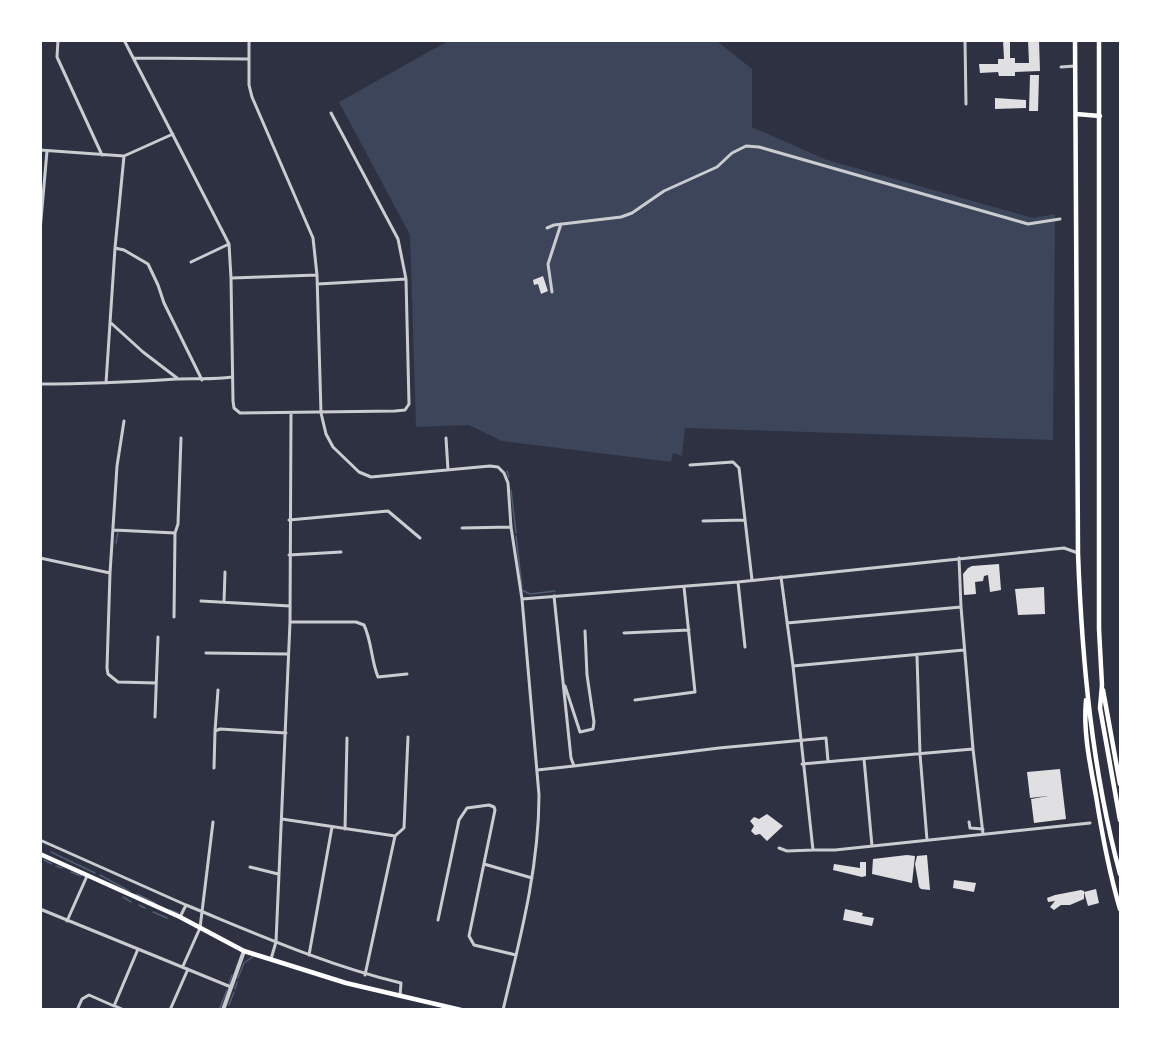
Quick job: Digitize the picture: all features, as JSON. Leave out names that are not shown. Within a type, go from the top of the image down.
[{"type":"highway","points":[[1075,40],[1078,553],[1086,690],[1107,817],[1120,874]]},
{"type":"highway","points":[[1099,40],[1099,629],[1102,685],[1100,708],[1120,820]]},
{"type":"highway","points":[[1076,114],[1100,116]]},
{"type":"highway","points":[[1102,685],[1109,711],[1120,784]]},
{"type":"highway","points":[[1086,690],[1084,715],[1088,754],[1103,840],[1120,909]]},
{"type":"highway","points":[[40,854],[180,918],[244,951],[346,983],[461,1010]]},
{"type":"street","points":[[58,40],[57,57],[102,155]]},
{"type":"street","points":[[124,40],[229,244],[232,401],[234,408],[240,413],[291,414],[405,410],[409,404],[406,279],[398,238],[331,112]]},
{"type":"street","points":[[249,40],[249,85],[252,97],[313,238],[317,275],[321,413],[329,441],[364,475],[370,477],[498,467],[508,483],[511,527],[522,599],[537,770],[539,826],[532,878],[503,1010]]},
{"type":"street","points":[[965,40],[966,104]]},
{"type":"street","points":[[134,58],[249,59]]},
{"type":"street","points":[[1061,67],[1075,66]]},
{"type":"street","points":[[40,150],[124,156],[173,134]]},
{"type":"street","points":[[548,228],[561,224],[621,217],[632,213],[664,191],[717,167],[732,153],[746,146],[759,147],[1028,224],[1060,219]]},
{"type":"street","points":[[40,231],[47,151]]},
{"type":"street","points":[[106,383],[124,156]]},
{"type":"street","points":[[552,292],[548,264],[561,224]]},
{"type":"street","points":[[191,262],[229,244]]},
{"type":"street","points":[[115,248],[124,250],[148,264],[164,303],[202,380]]},
{"type":"street","points":[[231,278],[317,275]]},
{"type":"street","points":[[317,284],[406,279]]},
{"type":"street","points":[[110,322],[178,379]]},
{"type":"street","points":[[40,384],[202,380],[232,377]]},
{"type":"street","points":[[271,959],[276,942],[286,733],[287,654],[290,622],[291,414]]},
{"type":"street","points":[[124,421],[117,466],[110,573],[108,674],[118,682],[156,683]]},
{"type":"street","points":[[174,617],[175,533],[178,524],[181,438]]},
{"type":"street","points":[[446,438],[448,470]]},
{"type":"street","points":[[690,465],[726,461],[736,465],[740,475],[752,580]]},
{"type":"street","points":[[289,520],[388,511],[420,538]]},
{"type":"street","points":[[703,521],[744,520]]},
{"type":"street","points":[[462,528],[511,527]]},
{"type":"street","points":[[114,530],[175,533]]},
{"type":"street","points":[[522,599],[738,582],[1064,548],[1078,553]]},
{"type":"street","points":[[289,555],[341,552]]},
{"type":"street","points":[[40,558],[110,573]]},
{"type":"street","points":[[959,558],[973,748],[983,835]]},
{"type":"street","points":[[224,602],[225,572]]},
{"type":"street","points":[[781,577],[813,850]]},
{"type":"street","points":[[738,582],[745,647]]},
{"type":"street","points":[[635,700],[695,692],[684,587]]},
{"type":"street","points":[[554,596],[571,758],[574,766]]},
{"type":"street","points":[[201,601],[290,606]]},
{"type":"street","points":[[787,623],[961,607]]},
{"type":"street","points":[[290,622],[356,622],[364,626],[370,638],[374,667],[378,677],[407,674]]},
{"type":"street","points":[[624,633],[689,630]]},
{"type":"street","points":[[562,678],[580,732],[593,729],[585,631]]},
{"type":"street","points":[[155,717],[158,638]]},
{"type":"street","points":[[793,666],[965,650]]},
{"type":"street","points":[[206,653],[287,654]]},
{"type":"street","points":[[917,656],[920,754],[927,840]]},
{"type":"street","points":[[214,768],[218,690]]},
{"type":"street","points":[[215,731],[220,729],[286,733]]},
{"type":"street","points":[[366,975],[395,836],[404,828],[408,737]]},
{"type":"street","points":[[345,829],[347,738]]},
{"type":"street","points":[[537,770],[826,738],[828,761]]},
{"type":"street","points":[[802,764],[973,748]]},
{"type":"street","points":[[864,759],[872,846]]},
{"type":"street","points":[[438,920],[459,820],[467,808],[494,807],[469,936],[474,945],[516,955]]},
{"type":"street","points":[[282,819],[395,836]]},
{"type":"street","points":[[183,967],[200,928],[213,822]]},
{"type":"street","points":[[969,822],[970,828],[983,830]]},
{"type":"street","points":[[779,848],[787,851],[836,850],[1090,823]]},
{"type":"street","points":[[309,955],[332,827]]},
{"type":"street","points":[[40,840],[276,942],[366,975],[401,983],[400,996]]},
{"type":"street","points":[[484,864],[532,878]]},
{"type":"street","points":[[250,867],[278,874]]},
{"type":"street","points":[[67,921],[87,875]]},
{"type":"street","points":[[180,918],[186,905]]},
{"type":"street","points":[[40,909],[231,987]]},
{"type":"street","points":[[114,1006],[138,949]]},
{"type":"street","points":[[223,1010],[244,951]]},
{"type":"street","points":[[170,1010],[188,969]]},
{"type":"street","points":[[77,1010],[82,999],[89,995],[124,1010]]},
{"type":"shaded area","points":[[448,41],[717,41],[752,69],[752,127],[827,160],[1033,218],[1055,214],[1053,440],[685,428],[682,456],[673,453],[671,462],[502,441],[469,425],[416,427],[410,235],[339,102]]},
{"type":"building","points":[[1003,40],[1010,40],[1010,58],[1015,58],[1015,63],[1029,63],[1028,40],[1039,40],[1040,71],[1015,72],[1015,76],[999,76],[998,72],[980,73],[979,64],[998,64],[998,59],[1004,59]]},
{"type":"building","points":[[1030,75],[1039,75],[1038,111],[1029,111]]},
{"type":"building","points":[[995,98],[1026,100],[1026,108],[995,109]]},
{"type":"building","points":[[543,276],[548,291],[541,294],[538,284],[534,285],[533,280]]},
{"type":"building","points":[[999,564],[1001,590],[990,592],[988,575],[984,576],[983,581],[975,582],[976,594],[964,595],[963,574],[968,568]]},
{"type":"building","points":[[1044,587],[1045,614],[1018,615],[1015,589]]},
{"type":"building","points":[[1060,769],[1066,819],[1034,823],[1031,799],[1048,796],[1030,798],[1027,772]]},
{"type":"building","points":[[767,814],[783,826],[767,841],[760,834],[755,835],[751,831],[754,826],[750,821],[754,817],[759,819]]},
{"type":"building","points":[[927,855],[930,890],[919,887],[915,864],[917,856]]},
{"type":"building","points":[[915,856],[912,883],[872,874],[873,859]]},
{"type":"building","points":[[860,862],[866,862],[866,876],[833,870],[834,864],[860,868]]},
{"type":"building","points":[[954,880],[976,883],[974,892],[953,888]]},
{"type":"building","points":[[1096,889],[1099,903],[1088,906],[1084,892]]},
{"type":"building","points":[[1084,891],[1084,899],[1070,905],[1061,905],[1054,910],[1050,907],[1055,901],[1048,902],[1047,898]]},
{"type":"building","points":[[845,909],[874,918],[872,926],[843,920]]},
{"type":"waterway","points":[[507,471],[509,477]]},
{"type":"waterway","points":[[511,490],[516,533]]},
{"type":"waterway","points":[[116,543],[118,532]]},
{"type":"waterway","points":[[516,536],[522,587]]},
{"type":"waterway","points":[[522,590],[530,594],[555,591]]},
{"type":"waterway","points":[[51,852],[95,873]]},
{"type":"waterway","points":[[44,860],[52,864]]},
{"type":"waterway","points":[[56,866],[62,868]]},
{"type":"waterway","points":[[71,872],[81,876]]},
{"type":"waterway","points":[[100,875],[129,891]]},
{"type":"waterway","points":[[137,894],[155,903]]},
{"type":"waterway","points":[[123,897],[131,902]]},
{"type":"waterway","points":[[139,905],[145,908]]},
{"type":"waterway","points":[[170,910],[178,913]]},
{"type":"waterway","points":[[153,912],[167,918]]},
{"type":"waterway","points":[[238,978],[244,963],[254,956]]},
{"type":"waterway","points":[[229,984],[232,975]]},
{"type":"waterway","points":[[235,989],[237,982]]},
{"type":"waterway","points":[[219,1010],[227,990]]},
{"type":"waterway","points":[[229,1005],[234,992]]}]
